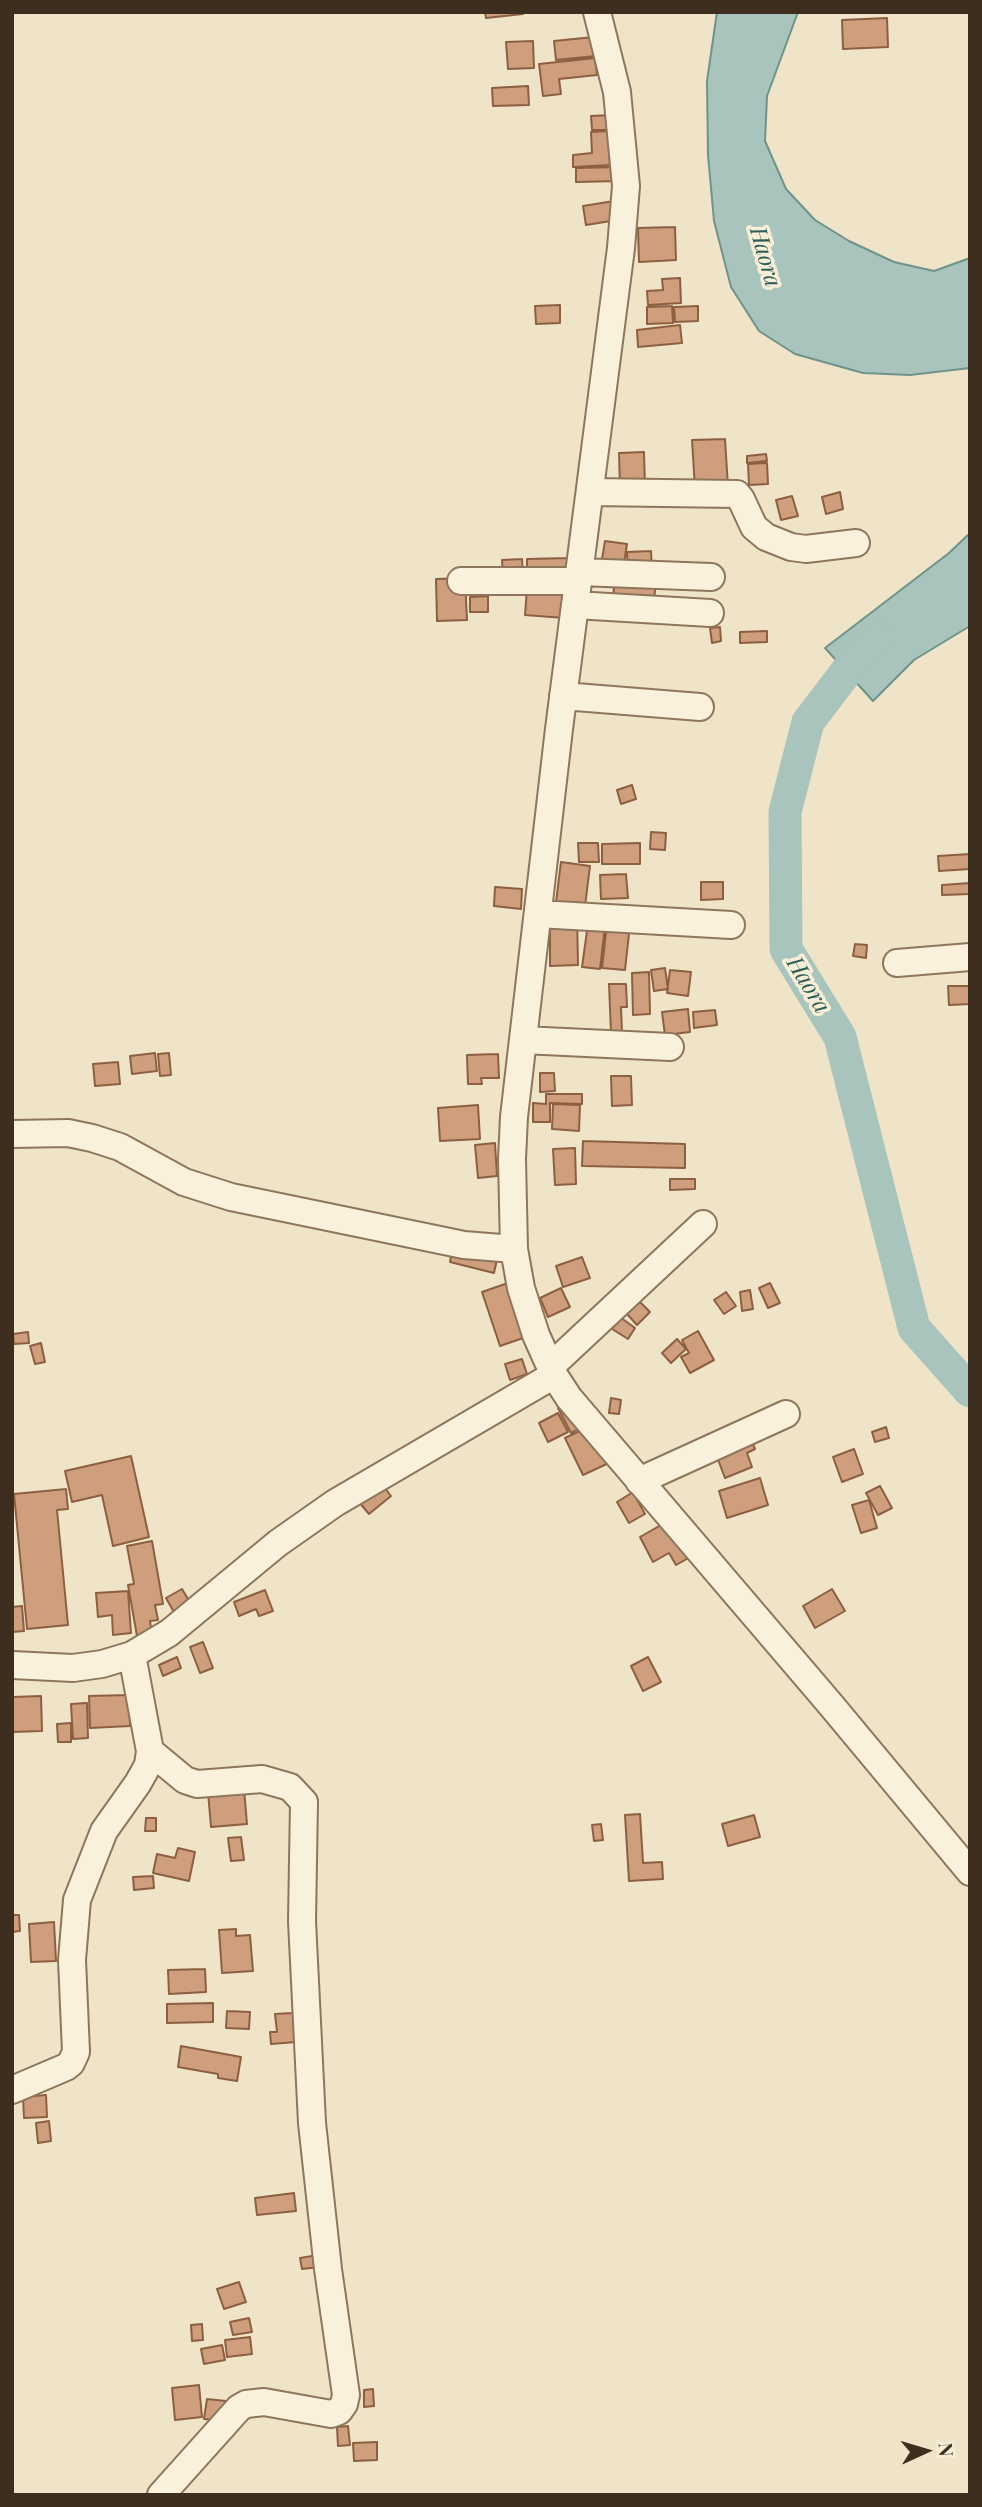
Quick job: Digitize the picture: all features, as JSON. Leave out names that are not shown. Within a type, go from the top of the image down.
[{"type":"street","points":[[597,12],[617,92],[626,186],[621,248],[563,696],[523,1040],[512,1159],[514,1249],[521,1288],[536,1335],[552,1371],[569,1398],[970,1872]]},
{"type":"street","points":[[590,492],[737,494],[754,527],[766,537],[791,547],[806,549],[856,544]]},
{"type":"street","points":[[461,581],[578,586],[711,577]]},
{"type":"street","points":[[578,586],[710,613]]},
{"type":"street","points":[[563,696],[700,707]]},
{"type":"street","points":[[538,914],[731,925]]},
{"type":"street","points":[[897,963],[970,957]]},
{"type":"street","points":[[523,1040],[670,1047]]},
{"type":"street","points":[[12,1133],[68,1133],[92,1138],[120,1147],[184,1182],[231,1197],[464,1245],[514,1249]]},
{"type":"street","points":[[12,1665],[73,1668],[102,1664],[132,1655],[169,1633],[278,1543],[335,1503],[552,1371],[703,1224]]},
{"type":"street","points":[[639,1481],[786,1414]]},
{"type":"street","points":[[12,2090],[66,2067],[74,2058],[76,2043],[72,1959],[77,1900],[104,1831],[148,1765],[150,1751],[132,1655]]},
{"type":"street","points":[[150,1751],[185,1780],[197,1784],[262,1779],[290,1787],[304,1802],[303,1934],[312,2123],[334,2317],[346,2382],[344,2404],[339,2411],[331,2414],[264,2402],[246,2404],[239,2408],[161,2495]]},
{"type":"water","points":[[717,12],[798,12],[767,96],[765,141],[786,189],[815,220],[849,241],[894,262],[934,271],[970,258],[970,368],[910,375],[863,373],[795,354],[759,331],[731,287],[714,221],[708,155],[707,81]]},
{"type":"water","points":[[970,533],[970,626],[914,660],[873,701],[825,648],[949,553]]},
{"type":"building","points":[[485,12],[523,12],[523,14],[486,18]]},
{"type":"building","points":[[887,18],[888,47],[843,49],[842,20]]},
{"type":"building","points":[[594,37],[596,56],[556,60],[554,41]]},
{"type":"building","points":[[533,41],[534,68],[508,69],[506,42]]},
{"type":"building","points":[[595,58],[597,75],[559,79],[561,94],[543,96],[539,64]]},
{"type":"building","points":[[528,86],[529,105],[493,106],[492,88]]},
{"type":"building","points":[[611,115],[612,130],[592,130],[591,116]]},
{"type":"building","points":[[608,131],[610,165],[573,167],[573,155],[592,153],[591,132]]},
{"type":"building","points":[[619,167],[619,181],[576,182],[576,168]]},
{"type":"building","points":[[614,201],[617,220],[586,225],[583,206]]},
{"type":"building","points":[[675,227],[676,260],[639,262],[638,228]]},
{"type":"building","points":[[680,278],[681,303],[648,305],[647,291],[663,290],[662,279]]},
{"type":"building","points":[[560,305],[560,323],[536,324],[535,306]]},
{"type":"building","points":[[672,306],[673,323],[647,324],[647,307]]},
{"type":"building","points":[[698,306],[698,321],[675,322],[674,307]]},
{"type":"building","points":[[680,325],[682,343],[638,347],[637,330]]},
{"type":"building","points":[[725,439],[728,487],[695,489],[692,440]]},
{"type":"building","points":[[644,452],[645,488],[620,488],[619,453]]},
{"type":"building","points":[[766,454],[767,461],[747,463],[747,456]]},
{"type":"building","points":[[767,463],[768,484],[749,485],[748,464]]},
{"type":"building","points":[[840,492],[843,509],[826,514],[822,497]]},
{"type":"building","points":[[792,496],[798,516],[781,520],[776,500]]},
{"type":"building","points":[[605,541],[627,544],[624,563],[602,559]]},
{"type":"building","points":[[651,551],[652,573],[628,574],[627,552]]},
{"type":"building","points":[[568,558],[569,574],[527,576],[527,559]]},
{"type":"building","points":[[522,559],[523,574],[503,575],[502,560]]},
{"type":"building","points":[[615,576],[656,579],[654,602],[613,598]]},
{"type":"building","points":[[465,578],[467,620],[437,621],[436,579]]},
{"type":"building","points":[[527,589],[566,592],[564,618],[525,615]]},
{"type":"building","points":[[488,596],[488,612],[470,612],[470,597]]},
{"type":"building","points":[[720,627],[721,641],[712,643],[710,628]]},
{"type":"building","points":[[767,631],[767,642],[740,643],[740,632]]},
{"type":"building","points":[[632,785],[636,799],[621,804],[617,790]]},
{"type":"building","points":[[651,832],[666,833],[665,850],[650,849]]},
{"type":"building","points":[[578,843],[598,843],[599,862],[579,862]]},
{"type":"building","points":[[640,843],[640,864],[602,864],[602,844]]},
{"type":"building","points":[[970,854],[970,869],[939,871],[938,856]]},
{"type":"building","points":[[561,862],[590,866],[585,906],[556,902]]},
{"type":"building","points":[[626,874],[628,898],[601,899],[600,875]]},
{"type":"building","points":[[701,882],[723,882],[723,899],[701,900]]},
{"type":"building","points":[[970,883],[970,894],[942,895],[942,885]]},
{"type":"building","points":[[495,887],[522,889],[521,909],[494,906]]},
{"type":"building","points":[[577,916],[578,965],[550,966],[550,917]]},
{"type":"building","points":[[607,923],[630,925],[625,970],[602,968]]},
{"type":"building","points":[[588,924],[605,926],[600,969],[582,967]]},
{"type":"building","points":[[855,944],[867,945],[866,958],[853,956]]},
{"type":"building","points":[[665,968],[668,989],[654,991],[651,970]]},
{"type":"building","points":[[670,970],[691,972],[688,996],[667,993]]},
{"type":"building","points":[[649,972],[650,1014],[633,1015],[632,973]]},
{"type":"building","points":[[609,984],[626,984],[627,1007],[621,1007],[622,1033],[611,1033]]},
{"type":"building","points":[[948,986],[970,986],[970,1004],[949,1005]]},
{"type":"building","points":[[688,1009],[690,1032],[665,1035],[662,1012]]},
{"type":"building","points":[[715,1010],[717,1025],[694,1028],[693,1012]]},
{"type":"building","points":[[155,1053],[157,1071],[132,1074],[130,1056]]},
{"type":"building","points":[[169,1053],[171,1075],[160,1076],[158,1054]]},
{"type":"building","points":[[498,1054],[499,1078],[481,1078],[482,1084],[468,1084],[467,1055]]},
{"type":"building","points":[[118,1062],[120,1084],[95,1086],[93,1064]]},
{"type":"building","points":[[540,1073],[554,1073],[555,1091],[540,1092]]},
{"type":"building","points":[[611,1076],[631,1076],[632,1105],[612,1106]]},
{"type":"building","points":[[546,1094],[582,1094],[582,1104],[550,1103],[550,1122],[533,1122],[533,1103],[546,1104]]},
{"type":"building","points":[[553,1104],[580,1105],[579,1131],[552,1129]]},
{"type":"building","points":[[478,1105],[480,1139],[440,1141],[438,1108]]},
{"type":"building","points":[[583,1141],[685,1144],[685,1168],[582,1166]]},
{"type":"building","points":[[495,1143],[497,1176],[478,1178],[475,1145]]},
{"type":"building","points":[[575,1148],[576,1184],[555,1185],[553,1149]]},
{"type":"building","points":[[670,1179],[695,1179],[695,1189],[670,1190]]},
{"type":"building","points":[[454,1240],[499,1250],[494,1273],[450,1262]]},
{"type":"building","points":[[582,1257],[590,1278],[563,1287],[556,1266]]},
{"type":"building","points":[[508,1283],[526,1337],[500,1346],[482,1292]]},
{"type":"building","points":[[770,1283],[780,1303],[768,1308],[759,1288]]},
{"type":"building","points":[[561,1288],[570,1307],[548,1317],[540,1298]]},
{"type":"building","points":[[627,1289],[650,1312],[637,1325],[615,1301]]},
{"type":"building","points":[[750,1290],[753,1309],[742,1311],[740,1292]]},
{"type":"building","points":[[726,1292],[736,1306],[724,1314],[714,1300]]},
{"type":"building","points":[[620,1317],[635,1328],[628,1339],[612,1329]]},
{"type":"building","points":[[698,1331],[714,1360],[690,1373],[681,1357],[689,1353],[682,1340]]},
{"type":"building","points":[[28,1332],[29,1343],[14,1344],[13,1334]]},
{"type":"building","points":[[677,1339],[686,1349],[671,1363],[662,1353]]},
{"type":"building","points":[[41,1343],[45,1362],[35,1364],[30,1346]]},
{"type":"building","points":[[522,1359],[527,1374],[510,1380],[505,1364]]},
{"type":"building","points":[[611,1398],[621,1400],[619,1414],[609,1413]]},
{"type":"building","points":[[572,1401],[585,1425],[571,1433],[558,1408]]},
{"type":"building","points":[[558,1413],[568,1432],[548,1442],[539,1423]]},
{"type":"building","points":[[594,1424],[611,1462],[583,1475],[565,1438]]},
{"type":"building","points":[[886,1427],[889,1438],[875,1442],[872,1432]]},
{"type":"building","points":[[749,1435],[755,1449],[747,1453],[752,1467],[725,1478],[714,1449]]},
{"type":"building","points":[[854,1449],[863,1474],[842,1482],[833,1457]]},
{"type":"building","points":[[131,1456],[149,1537],[113,1546],[102,1495],[72,1502],[65,1471]]},
{"type":"building","points":[[760,1478],[768,1505],[727,1518],[719,1491]]},
{"type":"building","points":[[382,1484],[391,1496],[369,1514],[359,1502]]},
{"type":"building","points":[[880,1486],[892,1508],[878,1515],[866,1493]]},
{"type":"building","points":[[66,1489],[68,1509],[57,1510],[68,1625],[27,1629],[14,1494]]},
{"type":"building","points":[[633,1492],[645,1514],[629,1523],[617,1502]]},
{"type":"building","points":[[869,1500],[877,1528],[861,1533],[852,1505]]},
{"type":"building","points":[[673,1518],[694,1555],[676,1565],[669,1553],[653,1562],[640,1537]]},
{"type":"building","points":[[152,1541],[163,1604],[155,1605],[158,1620],[150,1621],[152,1634],[137,1636],[128,1585],[134,1584],[127,1546]]},
{"type":"building","points":[[182,1589],[191,1604],[175,1614],[166,1598]]},
{"type":"building","points":[[832,1589],[845,1611],[815,1628],[803,1606]]},
{"type":"building","points":[[265,1590],[273,1611],[259,1616],[256,1609],[239,1616],[234,1602]]},
{"type":"building","points":[[128,1591],[131,1633],[113,1635],[112,1615],[98,1617],[96,1593]]},
{"type":"building","points":[[22,1606],[24,1631],[12,1632],[12,1607]]},
{"type":"building","points":[[203,1642],[213,1668],[200,1673],[190,1647]]},
{"type":"building","points":[[177,1657],[181,1668],[163,1676],[159,1665]]},
{"type":"building","points":[[648,1657],[661,1682],[643,1691],[631,1666]]},
{"type":"building","points":[[129,1695],[130,1726],[90,1728],[89,1696]]},
{"type":"building","points":[[41,1696],[42,1731],[12,1732],[12,1697]]},
{"type":"building","points":[[87,1703],[88,1738],[73,1739],[71,1704]]},
{"type":"building","points":[[71,1723],[71,1742],[58,1742],[57,1724]]},
{"type":"building","points":[[244,1789],[247,1824],[211,1827],[208,1792]]},
{"type":"building","points":[[640,1814],[643,1863],[662,1862],[663,1879],[629,1881],[625,1815]]},
{"type":"building","points":[[754,1815],[760,1837],[728,1846],[722,1824]]},
{"type":"building","points":[[146,1818],[156,1818],[156,1831],[145,1831]]},
{"type":"building","points":[[601,1824],[603,1840],[594,1841],[592,1825]]},
{"type":"building","points":[[241,1837],[244,1860],[231,1861],[228,1838]]},
{"type":"building","points":[[178,1848],[195,1852],[189,1881],[153,1873],[157,1854],[175,1858]]},
{"type":"building","points":[[153,1876],[154,1888],[134,1890],[133,1877]]},
{"type":"building","points":[[12,1915],[19,1915],[20,1931],[12,1932]]},
{"type":"building","points":[[54,1922],[56,1961],[31,1962],[29,1924]]},
{"type":"building","points":[[236,1929],[236,1936],[250,1935],[253,1971],[222,1973],[219,1930]]},
{"type":"building","points":[[205,1969],[206,1992],[169,1994],[168,1970]]},
{"type":"building","points":[[213,2003],[213,2022],[167,2023],[167,2004]]},
{"type":"building","points":[[227,2011],[250,2012],[249,2029],[226,2028]]},
{"type":"building","points":[[293,2013],[296,2042],[271,2044],[270,2032],[277,2032],[275,2014]]},
{"type":"building","points":[[181,2046],[241,2057],[237,2081],[218,2078],[218,2074],[178,2067]]},
{"type":"building","points":[[46,2095],[47,2117],[24,2118],[23,2097]]},
{"type":"building","points":[[49,2121],[51,2141],[38,2143],[36,2123]]},
{"type":"building","points":[[294,2193],[296,2211],[257,2215],[255,2198]]},
{"type":"building","points":[[318,2255],[319,2267],[302,2269],[300,2258]]},
{"type":"building","points":[[239,2282],[246,2302],[224,2309],[217,2289]]},
{"type":"building","points":[[249,2318],[252,2332],[233,2335],[230,2322]]},
{"type":"building","points":[[202,2324],[203,2340],[192,2341],[191,2325]]},
{"type":"building","points":[[250,2337],[252,2354],[227,2357],[225,2340]]},
{"type":"building","points":[[222,2345],[225,2360],[204,2364],[201,2349]]},
{"type":"building","points":[[199,2385],[202,2417],[175,2420],[172,2388]]},
{"type":"building","points":[[373,2389],[374,2406],[364,2407],[364,2390]]},
{"type":"building","points":[[207,2399],[226,2401],[223,2421],[204,2419]]},
{"type":"building","points":[[348,2426],[350,2445],[338,2446],[337,2427]]},
{"type":"building","points":[[377,2442],[377,2460],[354,2461],[353,2443]]},
{"type":"waterway","name":"Haora","points":[[877,638],[866,646],[808,722],[785,812],[786,949],[840,1037],[914,1328],[970,1391]]}]
